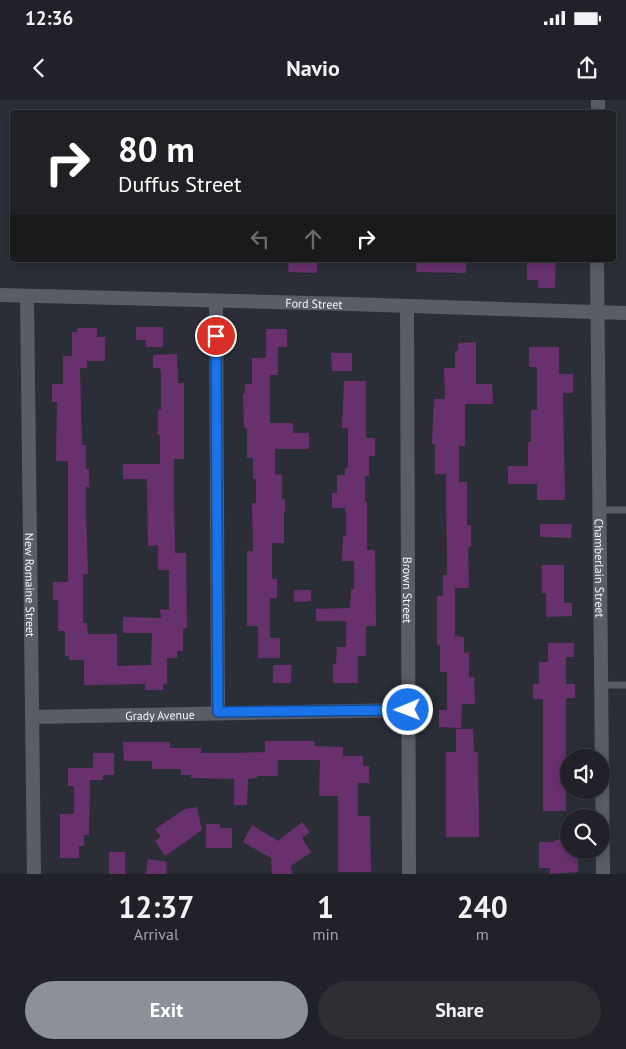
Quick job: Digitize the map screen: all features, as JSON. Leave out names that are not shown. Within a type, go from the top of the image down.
[{"type":"street","name":"Chamberlain Street","points":[[597,262],[603,874]]},
{"type":"street","name":"Ford Street","points":[[0,295],[626,314]]},
{"type":"street","name":"New Romaine Street","points":[[27,296],[34,874]]},
{"type":"street","points":[[216,301],[218,712]]},
{"type":"street","name":"Brown Street","points":[[407,306],[409,874]]},
{"type":"street","name":"Grady Avenue","points":[[32,717],[218,712],[408,710]]},
{"type":"lane","points":[[600,510],[626,510]]},
{"type":"lane","points":[[600,685],[626,686]]},
{"type":"building","points":[[289,262],[317,262],[317,273],[288,272]]},
{"type":"building","points":[[417,262],[466,262],[466,273],[416,272]]},
{"type":"building","points":[[527,262],[556,262],[555,288],[538,288],[538,280],[527,280]]},
{"type":"building","points":[[136,327],[163,327],[163,347],[146,347],[146,340],[136,340]]},
{"type":"building","points":[[77,328],[97,328],[97,337],[105,337],[105,361],[87,361],[87,368],[80,368],[82,445],[86,445],[86,469],[89,469],[89,487],[86,487],[88,574],[83,574],[83,623],[87,623],[88,634],[117,634],[117,666],[151,665],[152,633],[123,633],[123,617],[161,618],[160,609],[169,610],[169,570],[158,570],[158,545],[148,546],[147,479],[123,479],[123,464],[160,464],[158,410],[161,410],[161,373],[160,368],[153,368],[153,355],[177,354],[178,383],[184,383],[184,459],[174,459],[174,496],[175,553],[186,553],[187,628],[183,629],[183,651],[177,651],[177,658],[167,658],[167,684],[163,684],[163,690],[145,690],[145,684],[84,685],[84,660],[69,660],[69,656],[65,656],[65,631],[58,631],[58,600],[53,600],[53,582],[68,582],[68,461],[56,461],[57,402],[52,402],[52,384],[63,384],[63,356],[72,356],[72,332],[77,332]]},
{"type":"building","points":[[266,329],[287,329],[287,347],[278,347],[278,375],[270,375],[270,423],[293,423],[293,433],[309,433],[309,449],[275,449],[275,474],[282,475],[282,499],[285,499],[285,512],[284,543],[272,543],[272,579],[277,579],[277,598],[270,598],[270,638],[280,638],[280,658],[258,658],[258,626],[247,626],[247,551],[253,551],[252,503],[256,503],[256,479],[253,479],[253,458],[247,458],[247,429],[244,428],[243,393],[245,393],[245,384],[252,384],[252,358],[266,358]]},
{"type":"building","points":[[476,342],[476,384],[492,384],[493,404],[465,404],[465,446],[459,446],[459,482],[467,482],[467,525],[471,525],[471,547],[468,547],[469,588],[455,588],[455,636],[464,637],[464,653],[469,652],[469,677],[474,677],[475,704],[462,704],[461,728],[439,727],[439,710],[447,710],[447,672],[440,672],[440,645],[437,645],[437,596],[443,596],[443,575],[447,575],[446,474],[435,474],[435,444],[432,444],[434,399],[445,399],[444,368],[455,368],[455,351],[458,351],[458,343]]},
{"type":"building","points":[[529,347],[559,347],[559,374],[573,374],[573,393],[563,393],[565,500],[537,500],[537,484],[508,484],[508,466],[528,466],[528,442],[531,442],[531,410],[537,410],[537,367],[529,367]]},
{"type":"building","points":[[331,353],[352,353],[352,371],[332,371]]},
{"type":"building","points":[[344,381],[366,381],[366,438],[375,438],[375,456],[369,456],[369,476],[365,476],[365,502],[367,502],[367,550],[375,550],[376,626],[366,626],[366,656],[358,656],[358,683],[333,683],[333,664],[336,664],[337,647],[346,647],[346,621],[316,621],[316,609],[350,608],[351,589],[354,589],[354,561],[342,561],[343,536],[346,536],[345,508],[332,508],[332,493],[337,493],[337,475],[345,475],[345,468],[348,468],[348,428],[342,428]]},
{"type":"building","points":[[540,524],[572,524],[571,538],[540,537]]},
{"type":"building","points":[[542,565],[564,565],[564,603],[572,603],[572,616],[546,617],[546,593],[542,593]]},
{"type":"building","points":[[294,590],[311,590],[311,601],[294,602]]},
{"type":"building","points":[[548,643],[574,643],[574,657],[566,657],[566,684],[575,684],[575,698],[566,698],[566,749],[560,749],[560,799],[566,799],[566,809],[560,809],[560,811],[543,811],[543,699],[533,699],[533,684],[539,684],[539,662],[548,662]]},
{"type":"building","points":[[273,665],[292,665],[291,683],[273,683]]},
{"type":"building","points":[[456,729],[473,729],[474,752],[478,752],[479,837],[446,837],[446,752],[456,752]]},
{"type":"building","points":[[265,741],[314,741],[314,746],[343,747],[343,756],[363,756],[363,766],[369,766],[369,783],[358,783],[358,816],[370,816],[371,872],[338,872],[338,796],[319,796],[320,760],[278,760],[278,776],[257,776],[257,778],[248,779],[247,805],[234,805],[234,779],[191,778],[191,775],[181,775],[181,769],[152,769],[152,761],[124,761],[123,742],[170,742],[170,748],[201,748],[201,753],[238,753],[265,752]]},
{"type":"building","points":[[93,753],[114,753],[114,775],[103,775],[103,780],[90,780],[89,835],[84,835],[84,846],[79,846],[79,858],[60,858],[60,814],[74,814],[74,786],[68,786],[68,768],[93,768]]},
{"type":"building","points":[[197,807],[202,830],[165,856],[155,841],[161,837],[155,829],[185,809]]},
{"type":"building","points":[[302,822],[310,832],[302,838],[311,852],[291,866],[292,874],[272,874],[271,858],[243,842],[252,825],[278,841]]},
{"type":"building","points":[[206,824],[220,824],[220,828],[232,828],[232,848],[206,848]]},
{"type":"building","points":[[555,840],[560,840],[560,859],[578,859],[578,872],[550,874],[550,868],[539,868],[539,842],[555,842]]},
{"type":"building","points":[[109,852],[125,852],[125,874],[109,874]]},
{"type":"building","points":[[148,859],[167,862],[166,874],[146,874]]},
{"type":"route","points":[[216,336],[218,712],[408,710]]}]
